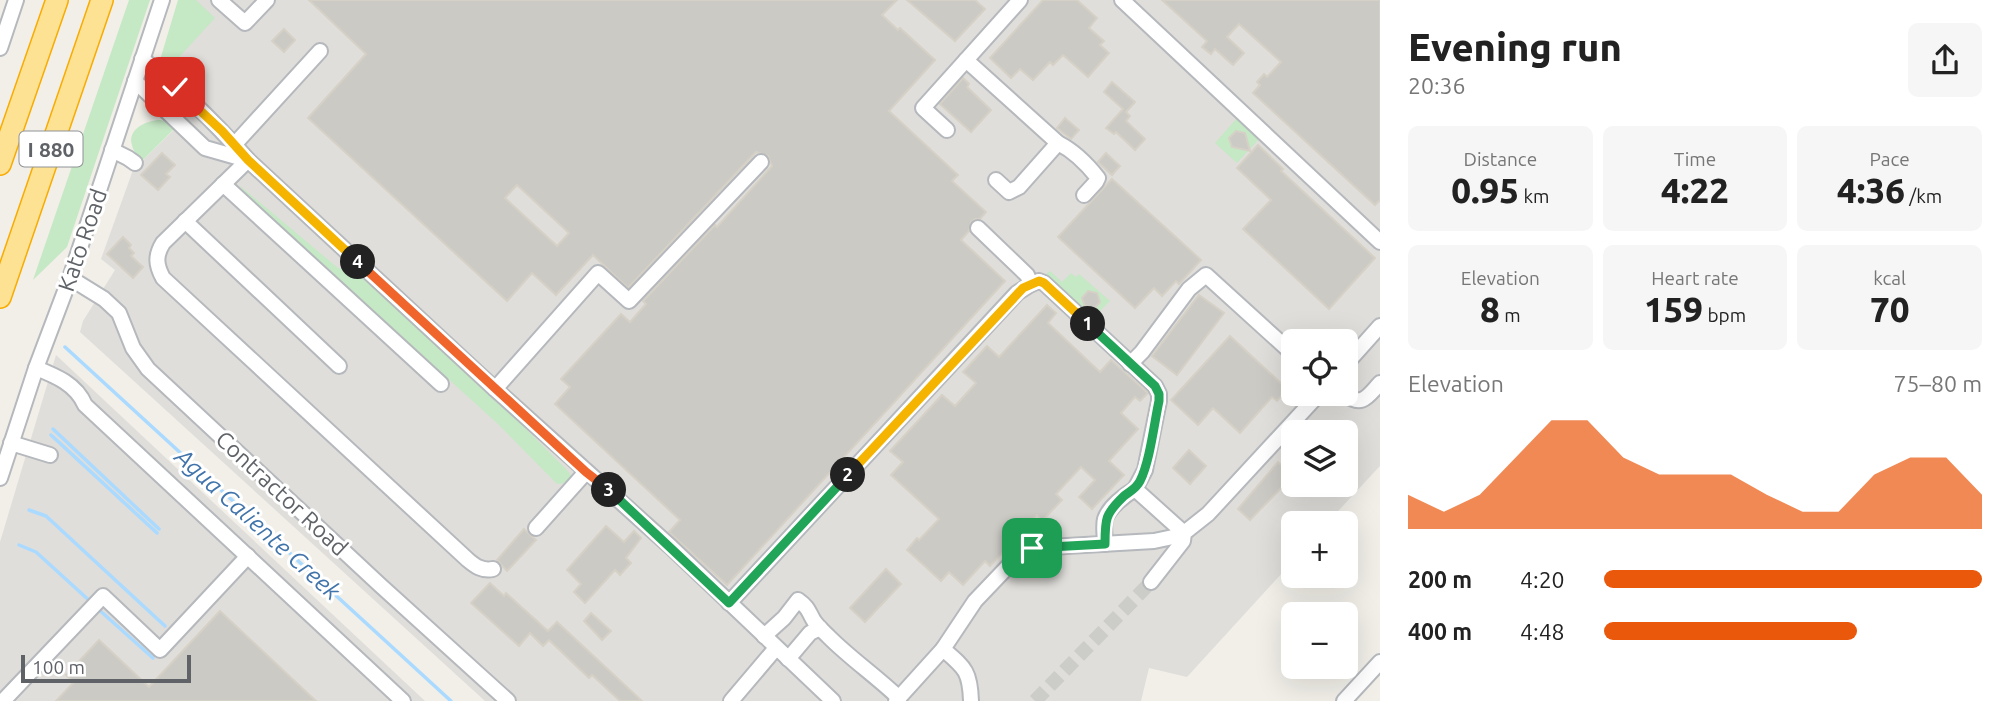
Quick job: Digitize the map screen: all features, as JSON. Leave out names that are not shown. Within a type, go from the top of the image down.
[{"type":"highway","name":"I 880","points":[[0,164],[57,0]]},
{"type":"highway","name":"I 880","points":[[0,256],[87,0]]},
{"type":"highway","name":"I 880","points":[[0,297],[102,0]]},
{"type":"street","points":[[0,48],[16,0]]},
{"type":"street","name":"Kato Road","points":[[0,478],[36,368],[70,278],[162,0]]},
{"type":"street","points":[[219,0],[245,23],[267,0]]},
{"type":"street","points":[[947,130],[923,108],[1020,0]]},
{"type":"street","points":[[1122,0],[1380,242]]},
{"type":"street","points":[[234,145],[320,51]]},
{"type":"street","points":[[142,59],[196,106],[248,160],[495,389],[612,493],[833,701]]},
{"type":"street","points":[[966,60],[1058,143],[1067,147],[1087,165],[1098,178],[1084,195]]},
{"type":"street","points":[[135,81],[205,148],[248,160]]},
{"type":"street","points":[[996,180],[1009,192],[1019,187],[1058,143]]},
{"type":"street","points":[[112,150],[135,163]]},
{"type":"street","points":[[248,160],[163,243],[157,254],[157,266],[163,278],[468,560],[480,569],[493,569]]},
{"type":"street","points":[[495,389],[598,273],[629,301],[761,162]]},
{"type":"street","points":[[223,184],[441,384]]},
{"type":"street","points":[[185,221],[339,366]]},
{"type":"street","points":[[978,228],[1027,275],[1031,284]]},
{"type":"street","points":[[1130,364],[1189,289],[1206,275],[1281,343]]},
{"type":"street","name":"Contractor Road","points":[[70,278],[104,299],[119,313],[133,348],[148,369],[508,701]]},
{"type":"street","points":[[729,603],[1017,293],[1039,281],[1155,386],[1159,394],[1145,470],[1135,489],[1109,512],[1105,520],[1105,544]]},
{"type":"street","points":[[1358,351],[1380,326]]},
{"type":"street","points":[[36,368],[61,377],[81,396],[85,405],[403,701]]},
{"type":"street","points":[[1358,401],[1366,398],[1380,383]]},
{"type":"street","points":[[764,636],[784,618],[798,600],[811,612],[820,628],[855,662],[873,674],[897,699],[943,649],[968,609],[1024,551],[1032,548],[1164,539],[1184,533],[1208,514],[1308,406]]},
{"type":"street","points":[[11,443],[50,455]]},
{"type":"street","points":[[536,528],[586,472]]},
{"type":"street","points":[[1135,489],[1184,533]]},
{"type":"street","points":[[1151,582],[1183,541],[1184,533]]},
{"type":"street","points":[[4,701],[103,596],[160,650],[248,556]]},
{"type":"street","points":[[788,659],[810,633],[820,628]]},
{"type":"street","points":[[731,701],[776,648]]},
{"type":"street","points":[[943,649],[963,666],[968,674],[971,701]]},
{"type":"street","points":[[1344,701],[1380,662]]},
{"type":"shaded area","points":[[186,0],[1380,0],[1380,466],[1358,490],[1358,420],[1281,420],[1281,497],[1351,497],[1338,511],[1281,511],[1281,574],[1187,677],[1149,668],[1141,701],[485,701],[80,332],[83,321],[115,270],[101,259],[133,170],[194,110],[166,70]]},
{"type":"shaded area","points":[[56,355],[425,701],[0,701],[0,542]]},
{"type":"green space","points":[[129,0],[150,0],[67,247],[33,280]]},
{"type":"green space","points":[[178,0],[196,0],[215,18],[169,68],[177,76],[174,78],[165,72],[160,60]]},
{"type":"green space","points":[[1237,118],[1259,139],[1237,163],[1215,143]]},
{"type":"green space","points":[[160,120],[174,129],[142,161],[133,147],[132,134],[144,124]]},
{"type":"green space","points":[[239,185],[338,268],[359,274],[510,413],[566,469],[571,475],[566,483],[557,484],[499,425],[249,198]]},
{"type":"green space","points":[[1050,271],[1062,282],[1071,273],[1076,277],[1079,274],[1110,301],[1093,318],[1046,274]]},
{"type":"building","points":[[309,0],[897,0],[882,15],[935,60],[889,111],[958,175],[952,181],[986,212],[980,219],[971,222],[969,231],[961,240],[1005,281],[727,585],[669,532],[680,520],[555,404],[570,387],[561,379],[621,314],[630,322],[646,304],[643,301],[715,225],[717,227],[772,166],[768,156],[756,152],[628,288],[593,255],[556,295],[532,273],[507,301],[308,118],[366,54]],"holes":[[[517,185],[569,233],[557,246],[505,198]]]},
{"type":"building","points":[[907,0],[975,0],[985,9],[955,41]]},
{"type":"building","points":[[1043,0],[1077,0],[1097,18],[1089,28],[1104,41],[1100,45],[1109,53],[1088,77],[1063,55],[1053,65],[1050,62],[1033,80],[1020,69],[1011,78],[990,58]]},
{"type":"building","points":[[1162,0],[1380,0],[1380,200],[1375,205],[1253,93],[1264,74],[1267,77],[1281,62],[1239,24],[1227,37],[1244,53],[1233,65],[1215,49],[1211,54],[1202,47],[1207,41]]},
{"type":"building","points":[[284,29],[295,40],[284,52],[272,41]]},
{"type":"building","points":[[963,78],[969,84],[967,87],[991,110],[971,132],[940,104]]},
{"type":"building","points":[[1112,82],[1135,102],[1126,112],[1130,116],[1126,121],[1145,139],[1135,150],[1116,132],[1114,134],[1106,128],[1123,109],[1104,92]]},
{"type":"building","points":[[1065,118],[1079,130],[1071,139],[1057,128]]},
{"type":"building","points":[[1236,131],[1245,133],[1250,151],[1232,147],[1229,138]]},
{"type":"building","points":[[1258,145],[1283,169],[1281,171],[1375,258],[1329,309],[1243,229],[1271,200],[1237,168]]},
{"type":"building","points":[[162,153],[175,165],[166,174],[170,177],[158,190],[141,175]]},
{"type":"building","points":[[1106,153],[1120,166],[1112,175],[1098,162]]},
{"type":"building","points":[[1112,179],[1201,260],[1179,284],[1176,281],[1162,296],[1154,288],[1135,308],[1058,237]]},
{"type":"building","points":[[123,237],[131,245],[129,248],[134,253],[131,256],[143,267],[133,278],[107,254]]},
{"type":"building","points":[[1088,291],[1097,293],[1100,302],[1094,309],[1085,307],[1082,298]]},
{"type":"building","points":[[1199,295],[1224,313],[1177,375],[1152,356]]},
{"type":"building","points":[[1047,305],[1056,313],[1048,323],[1100,372],[1111,360],[1148,393],[1140,401],[1135,397],[1121,413],[1138,429],[1109,461],[1124,475],[1092,509],[1079,497],[1095,480],[1081,467],[1056,494],[1062,500],[1042,521],[1037,515],[990,566],[985,561],[963,585],[949,572],[941,581],[907,550],[939,519],[891,475],[903,462],[890,451],[942,395],[955,406],[976,383],[963,372],[987,346],[999,357]]},
{"type":"building","points":[[1230,336],[1281,383],[1281,396],[1277,401],[1272,397],[1240,433],[1213,408],[1198,425],[1171,400]]},
{"type":"building","points":[[1189,450],[1206,466],[1190,484],[1173,468]]},
{"type":"building","points":[[1278,462],[1281,465],[1281,488],[1250,520],[1238,509]]},
{"type":"building","points":[[606,526],[624,542],[634,531],[641,538],[626,558],[631,563],[620,575],[615,570],[585,603],[574,592],[581,584],[567,570]]},
{"type":"building","points":[[524,529],[536,540],[507,571],[497,560]]},
{"type":"building","points":[[886,569],[901,584],[865,622],[850,608]]},
{"type":"building","points":[[490,583],[504,596],[506,593],[548,631],[557,622],[642,701],[620,701],[592,675],[589,678],[549,640],[543,646],[530,633],[519,646],[471,603]]},
{"type":"building","points":[[220,611],[316,701],[56,701],[74,682],[66,675],[99,640],[149,687]]},
{"type":"building","points":[[591,613],[611,631],[602,640],[584,621]]},
{"type":"waterway","name":"Agua Caliente Creek","points":[[65,347],[451,701]]},
{"type":"waterway","points":[[53,429],[159,529]]},
{"type":"waterway","points":[[51,435],[157,533]]},
{"type":"waterway","points":[[29,510],[46,516],[165,626]]},
{"type":"waterway","points":[[19,545],[36,552],[92,603]]},
{"type":"waterway","points":[[97,608],[153,658]]},
{"type":"tunnel","points":[[1035,701],[1151,582]]},
{"type":"route","points":[[175,87],[222,131],[248,160],[495,389],[586,472],[603,484],[729,603],[1017,293],[1039,281],[1044,283],[1155,386],[1159,401],[1145,470],[1135,489],[1109,512],[1105,520],[1105,544],[1032,548]]}]
